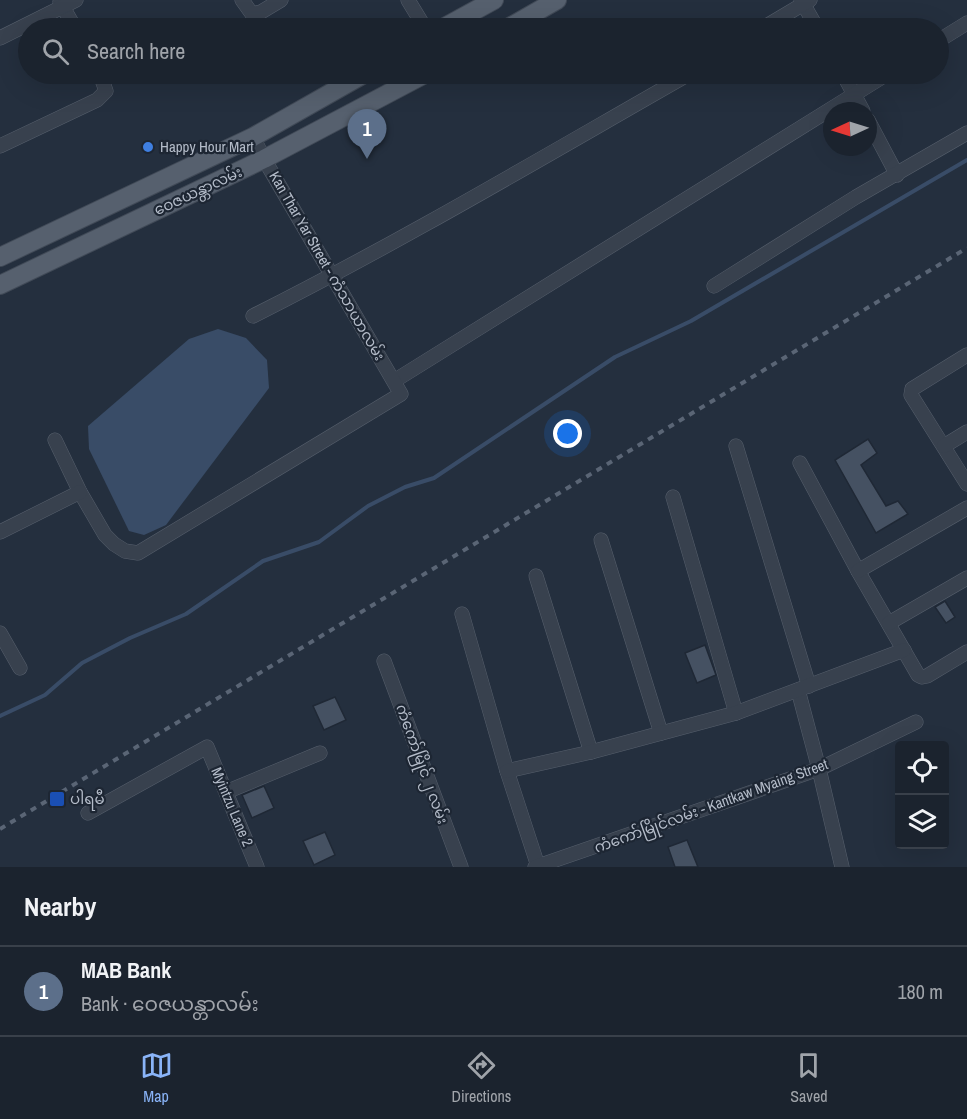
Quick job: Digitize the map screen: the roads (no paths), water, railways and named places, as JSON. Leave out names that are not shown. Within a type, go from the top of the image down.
[{"type":"main road","points":[[461,18],[494,0]]},
{"type":"main road","points":[[526,18],[557,0]]},
{"type":"main road","name":"ဝေဇယန္တာလမ်း","points":[[0,257],[253,137],[346,84]]},
{"type":"main road","name":"ဝေဇယန္တာလမ်း","points":[[0,285],[264,159],[406,84]]},
{"type":"street","points":[[36,18],[61,4],[76,0]]},
{"type":"street","points":[[242,0],[252,14],[261,12],[281,0]]},
{"type":"street","points":[[408,0],[419,18]]},
{"type":"street","points":[[779,18],[805,1],[813,18]]},
{"type":"street","points":[[61,4],[69,18]]},
{"type":"street","points":[[949,35],[967,23]]},
{"type":"street","points":[[0,38],[18,28]]},
{"type":"street","points":[[0,146],[97,100],[106,91],[104,84]]},
{"type":"street","points":[[253,316],[333,276],[672,84]]},
{"type":"street","points":[[848,84],[858,102]]},
{"type":"street","points":[[394,381],[870,84]]},
{"type":"street","points":[[714,286],[856,197],[967,133]]},
{"type":"street","name":"Kan Thar Yar Street - ကံသာယာလမ်း","points":[[80,492],[105,536],[125,551],[138,553],[401,394],[253,137]]},
{"type":"street","points":[[877,137],[897,175]]},
{"type":"street","points":[[967,355],[912,389],[911,395],[967,484]]},
{"type":"street","points":[[944,446],[967,432]]},
{"type":"street","points":[[0,532],[80,492],[55,440]]},
{"type":"street","points":[[736,446],[804,688],[819,769],[842,867]]},
{"type":"street","points":[[800,463],[858,571],[918,675],[922,677],[967,652]]},
{"type":"street","points":[[673,497],[736,713]]},
{"type":"street","points":[[858,571],[967,508]]},
{"type":"street","points":[[601,540],[661,734]]},
{"type":"street","points":[[536,576],[591,752]]},
{"type":"street","points":[[889,623],[967,578]]},
{"type":"street","points":[[462,614],[536,867]]},
{"type":"street","points":[[1,637],[20,668]]},
{"type":"street","points":[[507,771],[591,752],[736,713],[904,650]]},
{"type":"street","name":"ကံကော်မြိုင် ၂ လမ်း","points":[[384,661],[461,867]]},
{"type":"street","name":"ကံကော်မြိုင်လမ်း - Kantkaw Myaing Street","points":[[536,867],[575,861],[819,769],[916,722]]},
{"type":"street","name":"Myintzu Lane 2","points":[[88,813],[207,747],[257,867]]},
{"type":"street","points":[[226,792],[321,753]]},
{"type":"water","points":[[218,329],[246,338],[267,360],[269,388],[166,525],[144,535],[129,531],[89,449],[88,426],[189,339]]},
{"type":"waterway","points":[[0,716],[45,695],[82,663],[130,638],[186,614],[263,561],[319,542],[368,506],[405,487],[434,478],[615,357],[691,321],[967,160]]},
{"type":"railway","points":[[0,829],[967,248]]},
{"type":"place","name":"Happy Hour Mart","points":[[148,147]]},
{"type":"place","name":"MAB Bank","points":[[367,159]]},
{"type":"place","name":"ပါရမီ","points":[[57,799]]}]
